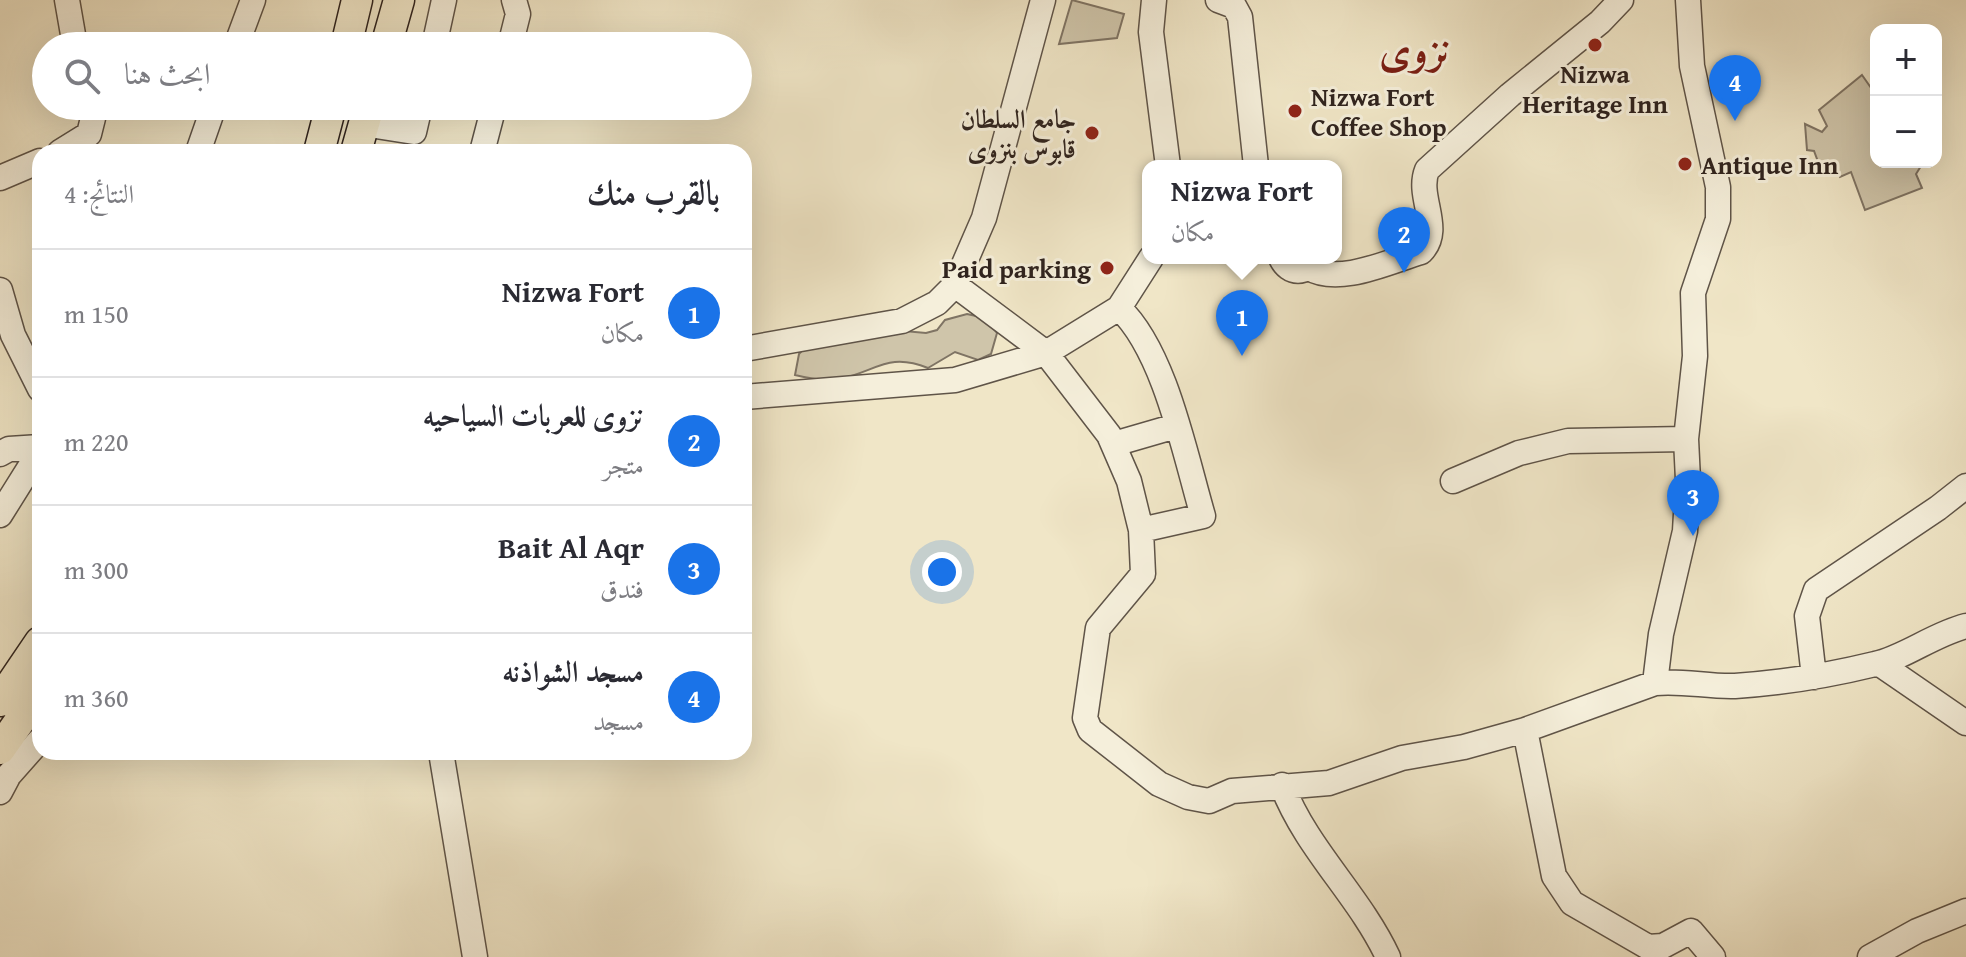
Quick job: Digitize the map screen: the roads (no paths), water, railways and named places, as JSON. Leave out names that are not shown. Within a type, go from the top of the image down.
[{"type":"main road","points":[[349,32],[357,0]]},
{"type":"main road","points":[[390,32],[399,0]]},
{"type":"main road","points":[[321,144],[327,120]]},
{"type":"main road","points":[[0,701],[32,654]]},
{"type":"main road","points":[[0,749],[32,703]]},
{"type":"street","points":[[67,0],[73,32]]},
{"type":"street","points":[[241,32],[253,0]]},
{"type":"street","points":[[437,32],[444,0]]},
{"type":"street","points":[[514,0],[518,14],[514,32]]},
{"type":"street","points":[[752,348],[902,321],[937,303],[955,285],[984,218],[1043,0]]},
{"type":"street","points":[[1154,0],[1151,32],[1167,160]]},
{"type":"street","points":[[1218,0],[1234,6],[1240,17],[1255,160]]},
{"type":"street","points":[[1313,264],[1319,273],[1335,275],[1421,252],[1430,241],[1431,231],[1423,185],[1427,170],[1510,95],[1600,22],[1621,0]]},
{"type":"street","points":[[1655,683],[1661,634],[1685,531],[1688,480],[1686,439],[1695,356],[1693,293],[1718,219],[1718,187],[1692,66],[1688,0]]},
{"type":"street","points":[[73,144],[89,134],[92,120]]},
{"type":"street","points":[[201,144],[209,120]]},
{"type":"street","points":[[363,127],[412,142],[417,120]]},
{"type":"street","points":[[484,144],[490,120]]},
{"type":"street","points":[[0,178],[32,164]]},
{"type":"street","points":[[752,396],[955,380],[1046,353],[1119,308],[1147,264]]},
{"type":"street","points":[[1287,264],[1293,271],[1310,264]]},
{"type":"street","points":[[955,285],[1046,353],[1114,444],[1129,481],[1145,556],[1141,582],[1105,618],[1094,640],[1085,706],[1090,730],[1159,784],[1188,797],[1209,801],[1232,791],[1329,783],[1402,758],[1464,747],[1525,730],[1655,683],[1678,680],[1732,686],[1814,677],[1880,664],[1938,635],[1966,626]]},
{"type":"street","points":[[0,290],[13,335],[32,373]]},
{"type":"street","points":[[1119,308],[1134,322],[1151,352],[1203,516],[1141,530]]},
{"type":"street","points":[[1114,444],[1176,426]]},
{"type":"street","points":[[1453,481],[1519,453],[1568,441],[1686,439]]},
{"type":"street","points":[[0,454],[9,449],[32,449]]},
{"type":"street","points":[[0,515],[32,462]]},
{"type":"street","points":[[1814,677],[1807,616],[1816,590],[1966,486]]},
{"type":"street","points":[[1880,664],[1966,723]]},
{"type":"street","points":[[1525,730],[1554,876],[1561,891],[1585,912],[1648,947],[1663,946],[1691,931],[1713,957]]},
{"type":"street","points":[[0,792],[9,775],[32,749]]},
{"type":"street","points":[[442,760],[475,957]]},
{"type":"street","points":[[1282,785],[1310,843],[1364,910],[1388,957]]},
{"type":"street","points":[[1870,957],[1917,931],[1966,911]]},
{"type":"place","name":"Nizwa Heritage Inn","points":[[1595,45]]},
{"type":"place","name":"Nizwa Fort Coffee Shop","points":[[1295,111]]},
{"type":"place","name":"مسجد الشواذنه","points":[[1735,121]]},
{"type":"place","name":"جامع السلطان قابوس بنزوى","points":[[1092,133]]},
{"type":"place","name":"Antique Inn","points":[[1685,164]]},
{"type":"place","name":"Paid parking","points":[[1107,268]]},
{"type":"place","name":"نزوى للعربات السياحيه","points":[[1404,273]]},
{"type":"place","name":"Nizwa Fort","points":[[1242,356]]},
{"type":"place","name":"Bait Al Aqr","points":[[1693,536]]},
{"type":"district","name":"نزوى","points":[[1415,48]]}]
